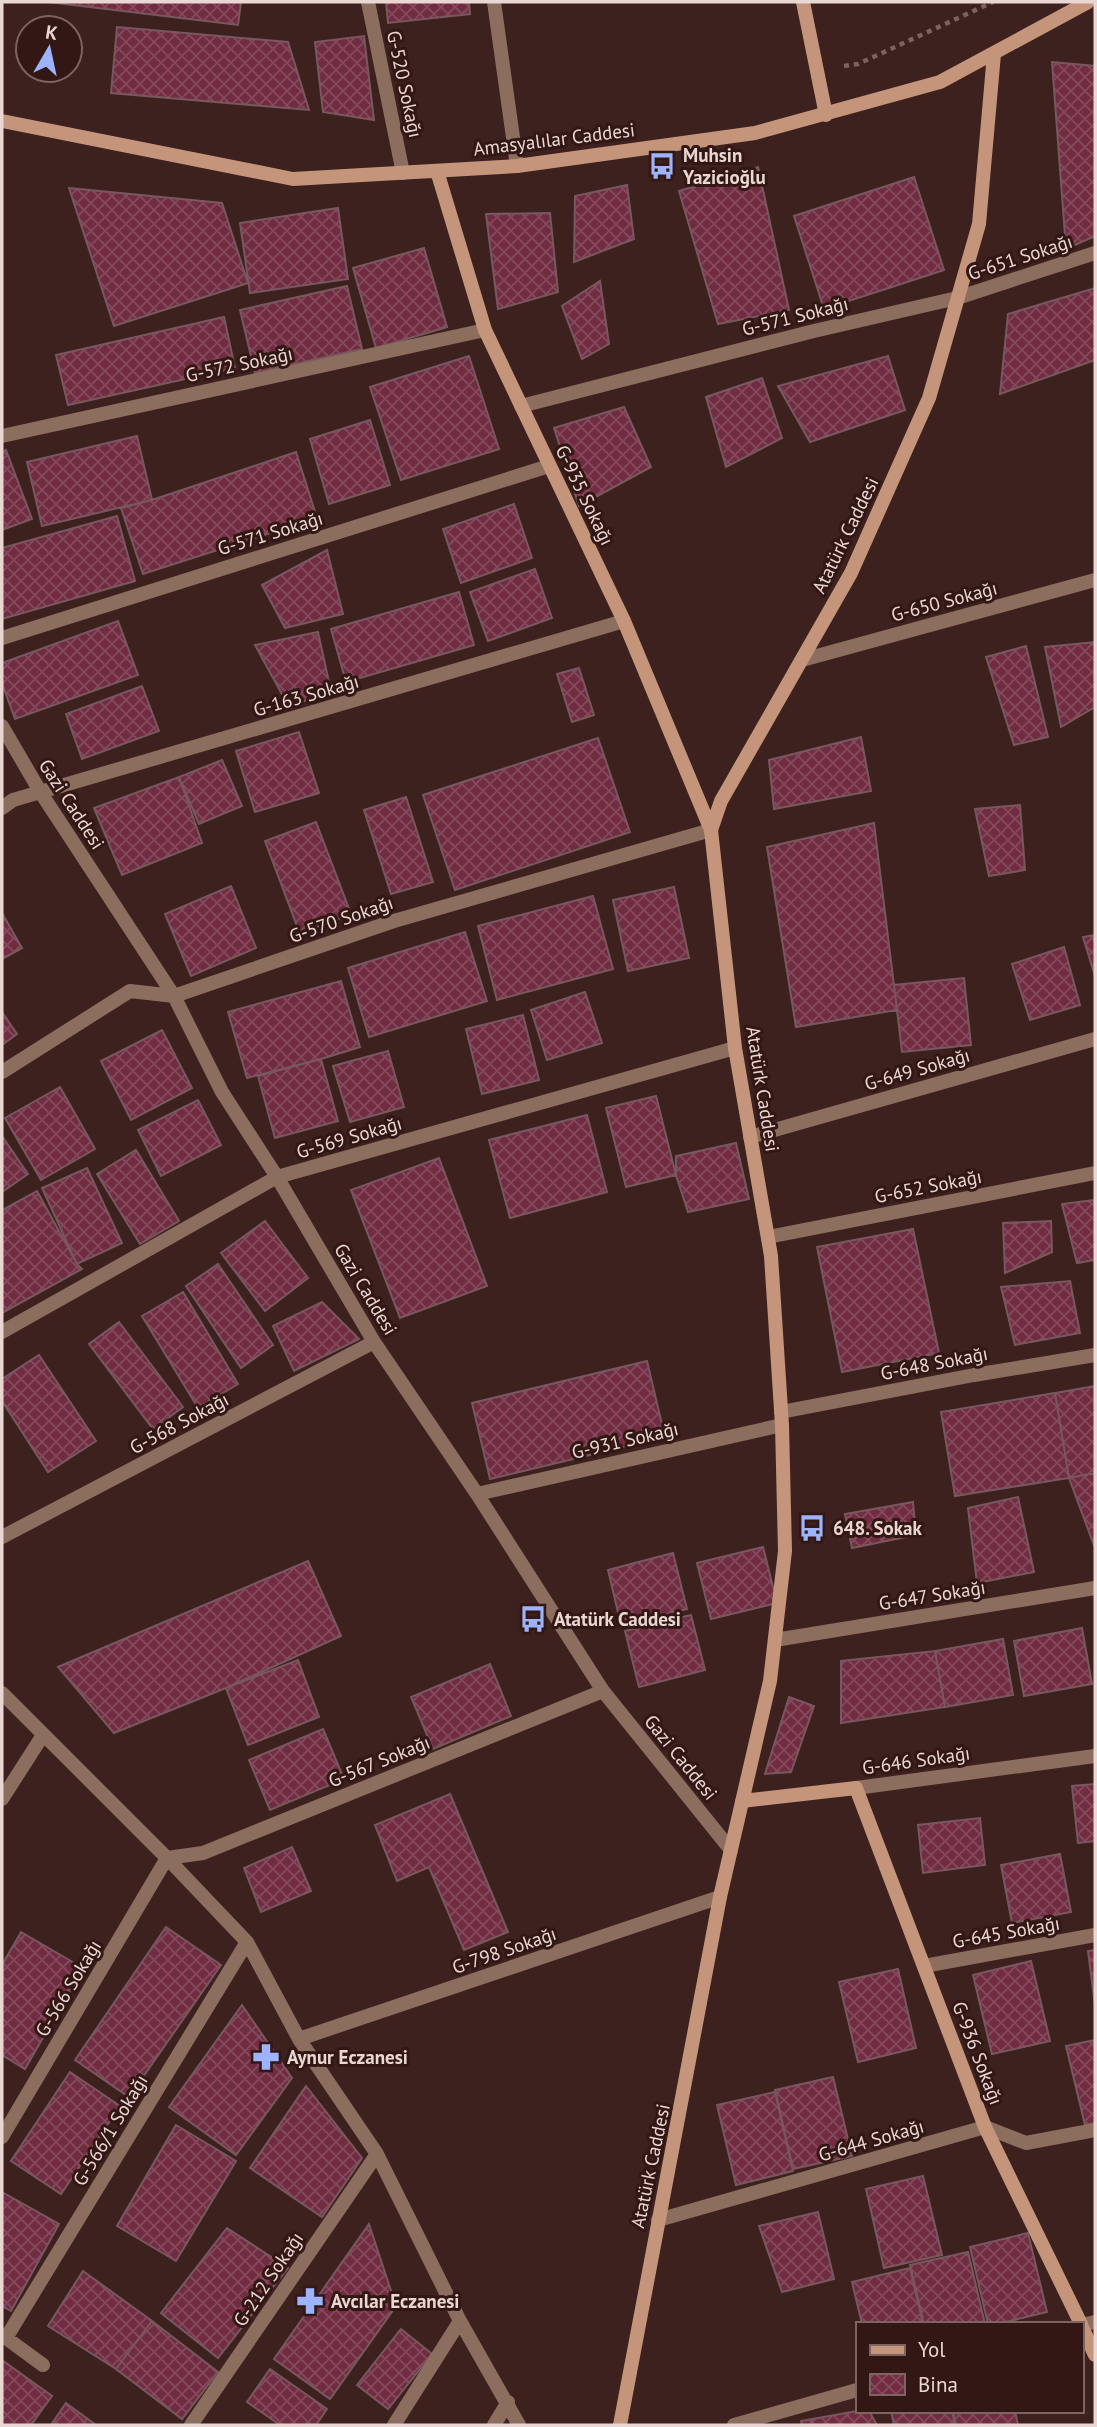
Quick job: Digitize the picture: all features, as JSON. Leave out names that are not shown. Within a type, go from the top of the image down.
[{"type":"street","name":"G-520 Sokağı","points":[[368,2],[403,173]]},
{"type":"street","points":[[494,2],[517,166]]},
{"type":"street","points":[[803,2],[826,114]]},
{"type":"street","name":"Amasyalılar Caddesi","points":[[2,121],[293,180],[517,166],[755,133],[940,82],[1088,2]]},
{"type":"street","name":"Atatürk Caddesi","points":[[621,2425],[720,1897],[770,1681],[785,1551],[782,1418],[768,1237],[735,1048],[711,830],[721,801],[851,573],[929,398],[979,224],[994,54]]},
{"type":"street","name":"G-935 Sokağı","points":[[437,171],[485,330],[624,621],[711,830]]},
{"type":"street","name":"G-651 Sokağı","points":[[957,298],[1095,253]]},
{"type":"street","name":"G-571 Sokağı","points":[[521,406],[814,331],[957,298]]},
{"type":"street","name":"G-572 Sokağı","points":[[2,436],[485,330]]},
{"type":"street","name":"G-571 Sokağı","points":[[2,638],[549,466]]},
{"type":"street","name":"G-650 Sokağı","points":[[802,660],[1095,580]]},
{"type":"street","name":"G-163 Sokağı","points":[[2,808],[13,800],[624,621]]},
{"type":"street","name":"Gazi Caddesi","points":[[2,726],[41,793],[174,996],[222,1093],[277,1177],[374,1342],[477,1494],[603,1691],[731,1850]]},
{"type":"street","name":"G-570 Sokağı","points":[[2,1072],[130,991],[174,996],[394,920],[711,830]]},
{"type":"street","name":"G-649 Sokağı","points":[[750,1137],[1095,1039]]},
{"type":"street","name":"G-569 Sokağı","points":[[2,1332],[277,1177],[735,1048]]},
{"type":"street","name":"G-652 Sokağı","points":[[768,1237],[1095,1173]]},
{"type":"street","name":"G-568 Sokağı","points":[[2,1537],[374,1342]]},
{"type":"street","name":"G-648 Sokağı","points":[[782,1418],[974,1375],[1095,1355]]},
{"type":"street","name":"G-931 Sokağı","points":[[477,1494],[782,1418]]},
{"type":"street","name":"G-647 Sokağı","points":[[775,1640],[1095,1588]]},
{"type":"street","name":"G-567 Sokağı","points":[[167,1858],[203,1853],[603,1691]]},
{"type":"street","points":[[2,1693],[247,1941],[299,2039],[377,2154],[460,2321],[519,2425]]},
{"type":"street","points":[[2,1799],[43,1735]]},
{"type":"street","name":"G-646 Sokağı","points":[[742,1801],[1095,1756]]},
{"type":"street","name":"G-936 Sokağı","points":[[856,1788],[985,2127],[1080,2322]]},
{"type":"street","name":"G-566 Sokağı","points":[[2,2137],[167,1858]]},
{"type":"street","name":"G-798 Sokağı","points":[[299,2039],[720,1897]]},
{"type":"street","name":"G-645 Sokağı","points":[[924,1966],[1095,1935]]},
{"type":"street","name":"G-566/1 Sokağı","points":[[4,2336],[247,1941]]},
{"type":"street","points":[[985,2127],[1026,2143],[1095,2130]]},
{"type":"street","name":"G-644 Sokağı","points":[[658,2220],[985,2127]]},
{"type":"street","name":"G-212 Sokağı","points":[[191,2425],[377,2154]]},
{"type":"street","points":[[394,2425],[460,2321]]},
{"type":"street","name":"G-936 Sokağı","points":[[1083,2329],[1095,2355]]},
{"type":"street","points":[[4,2336],[43,2365]]},
{"type":"street","points":[[734,2425],[856,2390]]},
{"type":"street","points":[[494,2425],[508,2402]]},
{"type":"path","points":[[817,71],[858,64],[993,2]]},
{"type":"building","points":[[48,2],[241,2],[238,25]]},
{"type":"building","points":[[386,2],[469,2],[470,14],[388,23]]},
{"type":"building","points":[[117,27],[288,42],[309,110],[111,93]]},
{"type":"building","points":[[364,36],[374,120],[323,112],[315,42]]},
{"type":"building","points":[[1052,62],[1095,66],[1095,236],[1066,249]]},
{"type":"building","points":[[758,167],[789,310],[718,324],[679,191]]},
{"type":"building","points":[[914,177],[944,270],[824,309],[794,216]]},
{"type":"building","points":[[627,185],[634,239],[574,262],[575,196]]},
{"type":"building","points":[[69,188],[222,203],[248,283],[114,326]]},
{"type":"building","points":[[338,208],[348,279],[250,293],[240,223]]},
{"type":"building","points":[[550,213],[558,292],[498,309],[486,214]]},
{"type":"building","points":[[424,248],[447,327],[376,348],[353,268]]},
{"type":"building","points":[[600,281],[609,344],[582,359],[562,306]]},
{"type":"building","points":[[347,286],[362,349],[255,373],[240,310]]},
{"type":"building","points":[[1095,288],[1095,360],[1000,394],[1008,314]]},
{"type":"building","points":[[224,317],[235,368],[68,405],[56,355]]},
{"type":"building","points":[[469,356],[499,449],[401,480],[370,387]]},
{"type":"building","points":[[888,356],[905,410],[810,442],[778,386]]},
{"type":"building","points":[[762,378],[782,438],[726,467],[706,397]]},
{"type":"building","points":[[624,407],[651,467],[579,506],[554,428]]},
{"type":"building","points":[[370,420],[390,485],[329,504],[310,439]]},
{"type":"building","points":[[137,436],[152,500],[42,526],[27,462]]},
{"type":"building","points":[[6,450],[32,519],[2,530],[2,452]]},
{"type":"building","points":[[296,452],[317,518],[143,574],[121,508]]},
{"type":"building","points":[[514,504],[532,558],[461,583],[443,529]]},
{"type":"building","points":[[117,516],[135,581],[2,619],[2,548]]},
{"type":"building","points":[[327,550],[343,614],[285,628],[262,585]]},
{"type":"building","points":[[535,569],[552,618],[488,641],[470,592]]},
{"type":"building","points":[[459,592],[474,645],[346,682],[331,629]]},
{"type":"building","points":[[118,621],[138,675],[15,719],[2,683],[2,663]]},
{"type":"building","points":[[318,632],[330,687],[290,709],[255,645]]},
{"type":"building","points":[[1095,642],[1095,707],[1061,727],[1045,647]]},
{"type":"building","points":[[1026,646],[1048,737],[1014,745],[986,657]]},
{"type":"building","points":[[579,668],[594,715],[572,722],[557,674]]},
{"type":"building","points":[[142,686],[159,731],[82,759],[66,714]]},
{"type":"building","points":[[299,732],[319,793],[255,812],[236,751]]},
{"type":"building","points":[[861,737],[871,791],[774,809],[769,760]]},
{"type":"building","points":[[598,738],[630,832],[455,890],[423,795]]},
{"type":"building","points":[[222,760],[242,806],[199,824],[179,777]]},
{"type":"building","points":[[179,777],[202,843],[122,875],[94,808]]},
{"type":"building","points":[[406,797],[433,882],[391,894],[364,810]]},
{"type":"building","points":[[1020,805],[1025,870],[989,876],[975,809]]},
{"type":"building","points":[[316,822],[351,914],[300,934],[265,841]]},
{"type":"building","points":[[874,823],[897,1010],[796,1027],[767,847]]},
{"type":"building","points":[[231,886],[256,948],[191,976],[165,914]]},
{"type":"building","points":[[674,887],[689,958],[628,971],[613,900]]},
{"type":"building","points":[[593,896],[613,969],[497,1000],[478,926]]},
{"type":"building","points":[[2,913],[22,948],[2,959]]},
{"type":"building","points":[[465,932],[487,1001],[369,1037],[348,968]]},
{"type":"building","points":[[1095,935],[1095,976],[1083,937]]},
{"type":"building","points":[[1064,947],[1080,1005],[1030,1020],[1012,964]]},
{"type":"building","points":[[964,978],[971,1045],[902,1052],[894,985]]},
{"type":"building","points":[[341,981],[360,1047],[247,1078],[228,1012]]},
{"type":"building","points":[[585,992],[602,1043],[547,1060],[531,1010]]},
{"type":"building","points":[[2,1012],[17,1034],[2,1045]]},
{"type":"building","points":[[523,1015],[539,1080],[482,1094],[466,1029]]},
{"type":"building","points":[[162,1030],[192,1088],[131,1120],[101,1061]]},
{"type":"building","points":[[388,1051],[404,1107],[350,1122],[333,1066]]},
{"type":"building","points":[[321,1059],[338,1121],[275,1138],[258,1076]]},
{"type":"building","points":[[60,1087],[95,1149],[41,1180],[5,1118]]},
{"type":"building","points":[[656,1096],[676,1175],[626,1187],[606,1108]]},
{"type":"building","points":[[198,1100],[221,1145],[161,1176],[138,1130]]},
{"type":"building","points":[[587,1115],[607,1192],[510,1218],[489,1140]]},
{"type":"building","points":[[2,1136],[28,1174],[2,1192]]},
{"type":"building","points":[[736,1143],[749,1199],[688,1212],[676,1175],[676,1156]]},
{"type":"building","points":[[136,1150],[179,1221],[140,1244],[97,1174]]},
{"type":"building","points":[[439,1158],[487,1286],[400,1318],[351,1190]]},
{"type":"building","points":[[87,1168],[122,1243],[77,1264],[42,1188]]},
{"type":"building","points":[[37,1191],[82,1269],[2,1313],[2,1210]]},
{"type":"building","points":[[1095,1200],[1095,1260],[1077,1263],[1062,1204]]},
{"type":"building","points":[[265,1221],[308,1278],[265,1311],[221,1253]]},
{"type":"building","points":[[1051,1221],[1052,1252],[1005,1273],[1003,1223]]},
{"type":"building","points":[[913,1229],[939,1353],[842,1372],[817,1247]]},
{"type":"building","points":[[218,1264],[273,1345],[241,1368],[186,1286]]},
{"type":"building","points":[[1070,1281],[1080,1333],[1015,1345],[1001,1287]]},
{"type":"building","points":[[183,1292],[238,1384],[198,1408],[142,1316]]},
{"type":"building","points":[[322,1302],[359,1339],[294,1371],[273,1326]]},
{"type":"building","points":[[119,1322],[183,1407],[153,1429],[89,1344]]},
{"type":"building","points":[[39,1355],[96,1441],[48,1472],[2,1401],[2,1379]]},
{"type":"building","points":[[647,1361],[665,1437],[490,1479],[472,1403]]},
{"type":"building","points":[[1095,1386],[1095,1473],[1069,1478],[1055,1393]]},
{"type":"building","points":[[1055,1393],[1069,1478],[955,1496],[941,1412]]},
{"type":"building","points":[[1095,1473],[1095,1548],[1069,1478]]},
{"type":"building","points":[[1018,1497],[1034,1572],[977,1583],[968,1508]]},
{"type":"building","points":[[913,1502],[916,1535],[852,1548],[845,1514]]},
{"type":"building","points":[[763,1547],[777,1603],[711,1619],[697,1563]]},
{"type":"building","points":[[673,1553],[687,1609],[621,1625],[608,1570]]},
{"type":"building","points":[[308,1561],[341,1636],[226,1688],[114,1733],[58,1667]]},
{"type":"building","points":[[691,1615],[705,1670],[639,1687],[625,1631]]},
{"type":"building","points":[[1082,1628],[1092,1684],[1024,1696],[1014,1641]]},
{"type":"building","points":[[1003,1639],[1013,1695],[945,1707],[935,1651]]},
{"type":"building","points":[[935,1651],[945,1707],[841,1723],[841,1661]]},
{"type":"building","points":[[298,1660],[319,1717],[248,1745],[226,1688]]},
{"type":"building","points":[[490,1664],[511,1716],[433,1749],[411,1697]]},
{"type":"building","points":[[789,1697],[814,1706],[791,1772],[765,1774]]},
{"type":"building","points":[[323,1729],[344,1779],[270,1810],[249,1760]]},
{"type":"building","points":[[1095,1784],[1095,1841],[1078,1843],[1072,1786]]},
{"type":"building","points":[[450,1794],[508,1932],[464,1950],[429,1867],[397,1881],[375,1825]]},
{"type":"building","points":[[980,1818],[985,1865],[923,1873],[918,1825]]},
{"type":"building","points":[[292,1847],[311,1891],[261,1912],[244,1868]]},
{"type":"building","points":[[1060,1854],[1071,1912],[1012,1923],[1001,1865]]},
{"type":"building","points":[[166,1927],[221,1965],[129,2097],[75,2060]]},
{"type":"building","points":[[21,1932],[83,1968],[25,2069],[2,2055],[2,1965]]},
{"type":"building","points":[[1095,1950],[1095,2005],[1088,1951]]},
{"type":"building","points":[[1031,1961],[1050,2041],[992,2054],[973,1975]]},
{"type":"building","points":[[898,1969],[916,2048],[858,2062],[839,1982]]},
{"type":"building","points":[[242,2005],[292,2078],[236,2155],[169,2107]]},
{"type":"building","points":[[1095,2040],[1095,2123],[1085,2125],[1066,2046]]},
{"type":"building","points":[[70,2072],[120,2106],[61,2194],[11,2161]]},
{"type":"building","points":[[833,2077],[852,2156],[793,2169],[775,2090]]},
{"type":"building","points":[[306,2086],[362,2158],[322,2217],[250,2168]]},
{"type":"building","points":[[775,2092],[793,2171],[736,2185],[717,2105]]},
{"type":"building","points":[[176,2125],[236,2161],[176,2261],[117,2226]]},
{"type":"building","points":[[923,2176],[942,2255],[884,2268],[866,2189]]},
{"type":"building","points":[[2,2192],[59,2224],[11,2311],[2,2306]]},
{"type":"building","points":[[818,2212],[834,2279],[782,2292],[759,2226]]},
{"type":"building","points":[[369,2224],[396,2306],[330,2399],[274,2359]]},
{"type":"building","points":[[227,2228],[288,2268],[218,2358],[161,2313]]},
{"type":"building","points":[[1028,2233],[1047,2312],[1006,2322],[988,2322],[970,2247]]},
{"type":"building","points":[[968,2252],[985,2322],[924,2322],[910,2265]]},
{"type":"building","points":[[910,2268],[923,2322],[862,2322],[852,2282]]},
{"type":"building","points":[[83,2271],[152,2321],[116,2369],[48,2326]]},
{"type":"building","points":[[152,2321],[218,2372],[182,2419],[116,2369]]},
{"type":"building","points":[[401,2329],[432,2354],[388,2409],[357,2385]]},
{"type":"building","points":[[2,2360],[52,2396],[31,2425],[2,2425]]},
{"type":"building","points":[[270,2369],[327,2409],[316,2425],[280,2425],[247,2402]]},
{"type":"building","points":[[66,2403],[96,2425],[51,2425]]},
{"type":"building","points":[[856,2411],[870,2413],[877,2425],[802,2425],[801,2421]]},
{"type":"building","points":[[891,2413],[952,2413],[955,2425],[894,2425]]},
{"type":"building","points":[[953,2413],[1015,2413],[1018,2425],[956,2425]]},
{"type":"place","name":"Muhsin Yazicioğlu","points":[[662,166]]},
{"type":"place","name":"648. Sokak","points":[[812,1528]]},
{"type":"place","name":"Atatürk Caddesi","points":[[533,1619]]},
{"type":"place","name":"Aynur Eczanesi","points":[[266,2057]]},
{"type":"place","name":"Avcılar Eczanesi","points":[[310,2301]]}]
